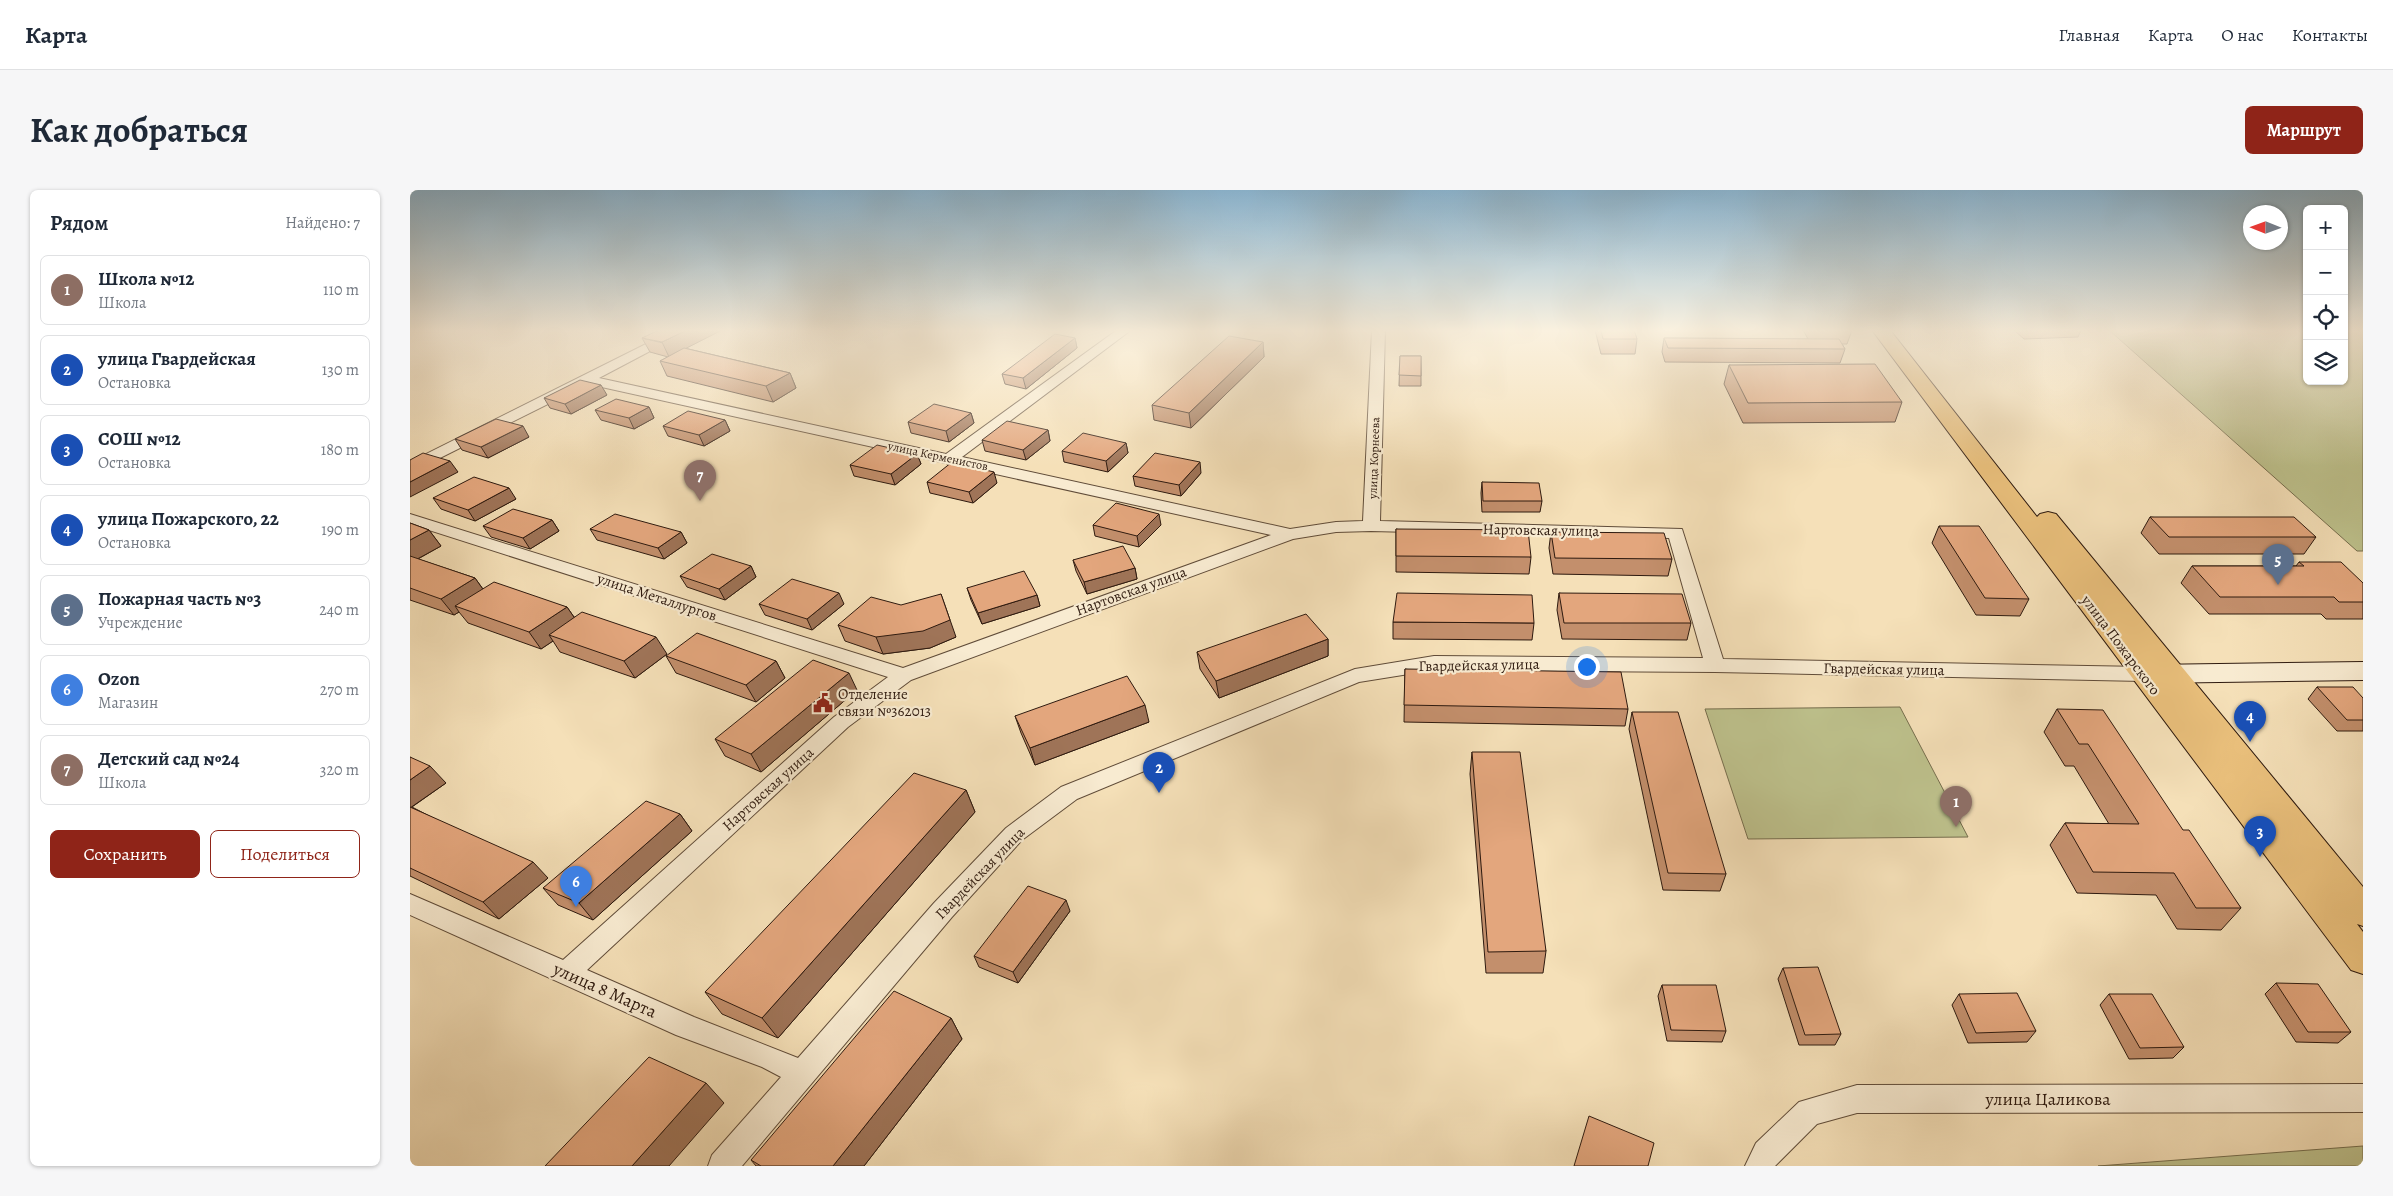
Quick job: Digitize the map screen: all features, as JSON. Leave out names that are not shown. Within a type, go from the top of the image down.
[{"type":"main road","name":"улица Пожарского","points":[[1919,376],[1988,457],[2158,674],[2363,960]]},
{"type":"main road","name":"улица Пожарского","points":[[1930,376],[1988,457]]},
{"type":"main road","name":"улица Пожарского","points":[[2158,674],[2363,912]]},
{"type":"street","points":[[410,468],[593,376]]},
{"type":"street","points":[[949,459],[1063,376]]},
{"type":"street","name":"улица Корнеева","points":[[1371,526],[1377,376]]},
{"type":"street","name":"улица Керменистов","points":[[586,379],[1290,534]]},
{"type":"street","name":"улица Металлургов","points":[[410,519],[904,675]]},
{"type":"street","name":"Нартовская улица","points":[[566,973],[841,722],[904,675],[1290,534],[1336,527],[1371,526],[1676,533],[1715,665]]},
{"type":"street","name":"Гвардейская улица","points":[[723,1166],[943,910],[1014,834],[1069,794],[1356,676],[1381,670],[1434,663],[1715,665],[2158,674],[2363,672]]},
{"type":"street","name":"улица 8 Марта","points":[[410,904],[686,1026],[771,1058],[801,1073]]},
{"type":"street","name":"улица Цаликова","points":[[1760,1166],[1766,1153],[1809,1112],[1857,1099],[2363,1098]]},
{"type":"green space","points":[[2160,376],[2303,376],[2303,385],[2348,385],[2348,376],[2363,376],[2363,551],[2357,551]]},
{"type":"green space","points":[[1900,707],[1968,837],[1748,839],[1705,709]]},
{"type":"green space","points":[[2363,1146],[2363,1166],[2098,1166]]},
{"type":"building","points":[[722,376],[785,376],[766,386]]},
{"type":"building","points":[[1010,376],[1026,376],[1023,378]]},
{"type":"building","points":[[1185,376],[1228,376],[1189,413],[1152,405]]},
{"type":"building","points":[[1734,376],[1883,376],[1902,402],[1748,403]]},
{"type":"building","points":[[580,380],[601,385],[565,404],[544,398]]},
{"type":"building","points":[[616,399],[649,407],[629,418],[595,410]]},
{"type":"building","points":[[934,404],[971,413],[946,431],[908,422]]},
{"type":"building","points":[[688,411],[725,420],[699,435],[663,426]]},
{"type":"building","points":[[496,419],[523,426],[481,447],[455,439]]},
{"type":"building","points":[[1007,421],[1048,430],[1023,450],[982,440]]},
{"type":"building","points":[[1083,433],[1126,443],[1106,461],[1062,451]]},
{"type":"building","points":[[877,445],[917,454],[891,474],[850,465]]},
{"type":"building","points":[[423,453],[450,461],[410,482],[410,460]]},
{"type":"building","points":[[1155,453],[1200,462],[1179,485],[1133,476]]},
{"type":"building","points":[[952,462],[994,472],[969,492],[927,482]]},
{"type":"building","points":[[474,477],[509,488],[468,510],[433,498]]},
{"type":"building","points":[[1482,482],[1539,483],[1542,501],[1483,501]]},
{"type":"building","points":[[1116,503],[1159,514],[1137,536],[1093,525]]},
{"type":"building","points":[[513,509],[552,520],[523,538],[483,526]]},
{"type":"building","points":[[615,514],[681,532],[658,548],[590,529]]},
{"type":"building","points":[[2150,517],[2294,517],[2316,537],[2169,537]]},
{"type":"building","points":[[410,523],[429,530],[410,540]]},
{"type":"building","points":[[1939,526],[1979,526],[2029,599],[1985,598]]},
{"type":"building","points":[[1396,529],[1528,530],[1531,557],[1396,556]]},
{"type":"building","points":[[1551,532],[1664,533],[1672,559],[1555,558]]},
{"type":"building","points":[[1123,546],[1135,568],[1084,582],[1073,560]]},
{"type":"building","points":[[712,554],[751,566],[719,589],[680,576]]},
{"type":"building","points":[[410,556],[475,578],[441,599],[410,588]]},
{"type":"building","points":[[2299,562],[2341,562],[2363,583],[2363,602],[2339,602],[2334,597],[2220,597],[2192,566],[2304,566]]},
{"type":"building","points":[[1024,571],[1037,595],[978,613],[967,588]]},
{"type":"building","points":[[792,579],[839,593],[807,619],[759,604]]},
{"type":"building","points":[[494,582],[567,607],[529,632],[455,606]]},
{"type":"building","points":[[1397,593],[1532,595],[1534,623],[1393,622]]},
{"type":"building","points":[[1559,593],[1682,594],[1691,623],[1564,623]]},
{"type":"building","points":[[941,594],[950,620],[923,631],[876,637],[838,625],[871,597],[901,605]]},
{"type":"building","points":[[582,612],[656,637],[624,661],[549,635]]},
{"type":"building","points":[[1306,614],[1328,639],[1216,681],[1197,652]]},
{"type":"building","points":[[697,633],[776,661],[746,685],[666,656]]},
{"type":"building","points":[[813,660],[849,673],[751,754],[715,739]]},
{"type":"building","points":[[1405,669],[1621,672],[1628,709],[1404,705]]},
{"type":"building","points":[[1127,676],[1145,705],[1030,748],[1015,716]]},
{"type":"building","points":[[2317,687],[2353,687],[2363,698],[2363,720],[2347,720]]},
{"type":"building","points":[[2057,709],[2103,710],[2183,830],[2189,830],[2241,908],[2196,908],[2174,873],[2093,872],[2065,823],[2139,824],[2088,744],[2079,744]]},
{"type":"building","points":[[1632,712],[1678,712],[1726,874],[1668,873]]},
{"type":"building","points":[[1472,752],[1520,752],[1546,951],[1488,952]]},
{"type":"building","points":[[410,757],[430,766],[410,780]]},
{"type":"building","points":[[914,773],[966,790],[762,1018],[705,992]]},
{"type":"building","points":[[646,801],[680,814],[579,903],[543,888]]},
{"type":"building","points":[[410,807],[533,862],[483,902],[410,868]]},
{"type":"building","points":[[1028,886],[1066,900],[1013,972],[974,956]]},
{"type":"building","points":[[1818,967],[1841,1034],[1805,1035],[1783,968]]},
{"type":"building","points":[[2276,983],[2318,984],[2351,1032],[2308,1032]]},
{"type":"building","points":[[1662,985],[1716,985],[1726,1031],[1671,1030]]},
{"type":"building","points":[[894,991],[951,1018],[833,1166],[761,1166],[751,1160]]},
{"type":"building","points":[[2017,993],[2036,1031],[1976,1033],[1959,994]]},
{"type":"building","points":[[2109,994],[2152,994],[2184,1047],[2140,1048]]},
{"type":"building","points":[[649,1057],[706,1083],[632,1166],[545,1166]]},
{"type":"building","points":[[1589,1116],[1654,1143],[1648,1166],[1574,1166]]},
{"type":"place","name":"Детский сад №24","points":[[700,501]]},
{"type":"place","name":"Пожарная часть №3","points":[[2278,585]]},
{"type":"place","name":"Отделение связи №362013","points":[[823,703]]},
{"type":"place","name":"улица Пожарского, 22","points":[[2250,742]]},
{"type":"place","name":"улица Гвардейская","points":[[1159,793]]},
{"type":"place","name":"Школа №12","points":[[1956,827]]},
{"type":"place","name":"СОШ №12","points":[[2260,857]]},
{"type":"place","name":"Ozon","points":[[576,907]]}]
